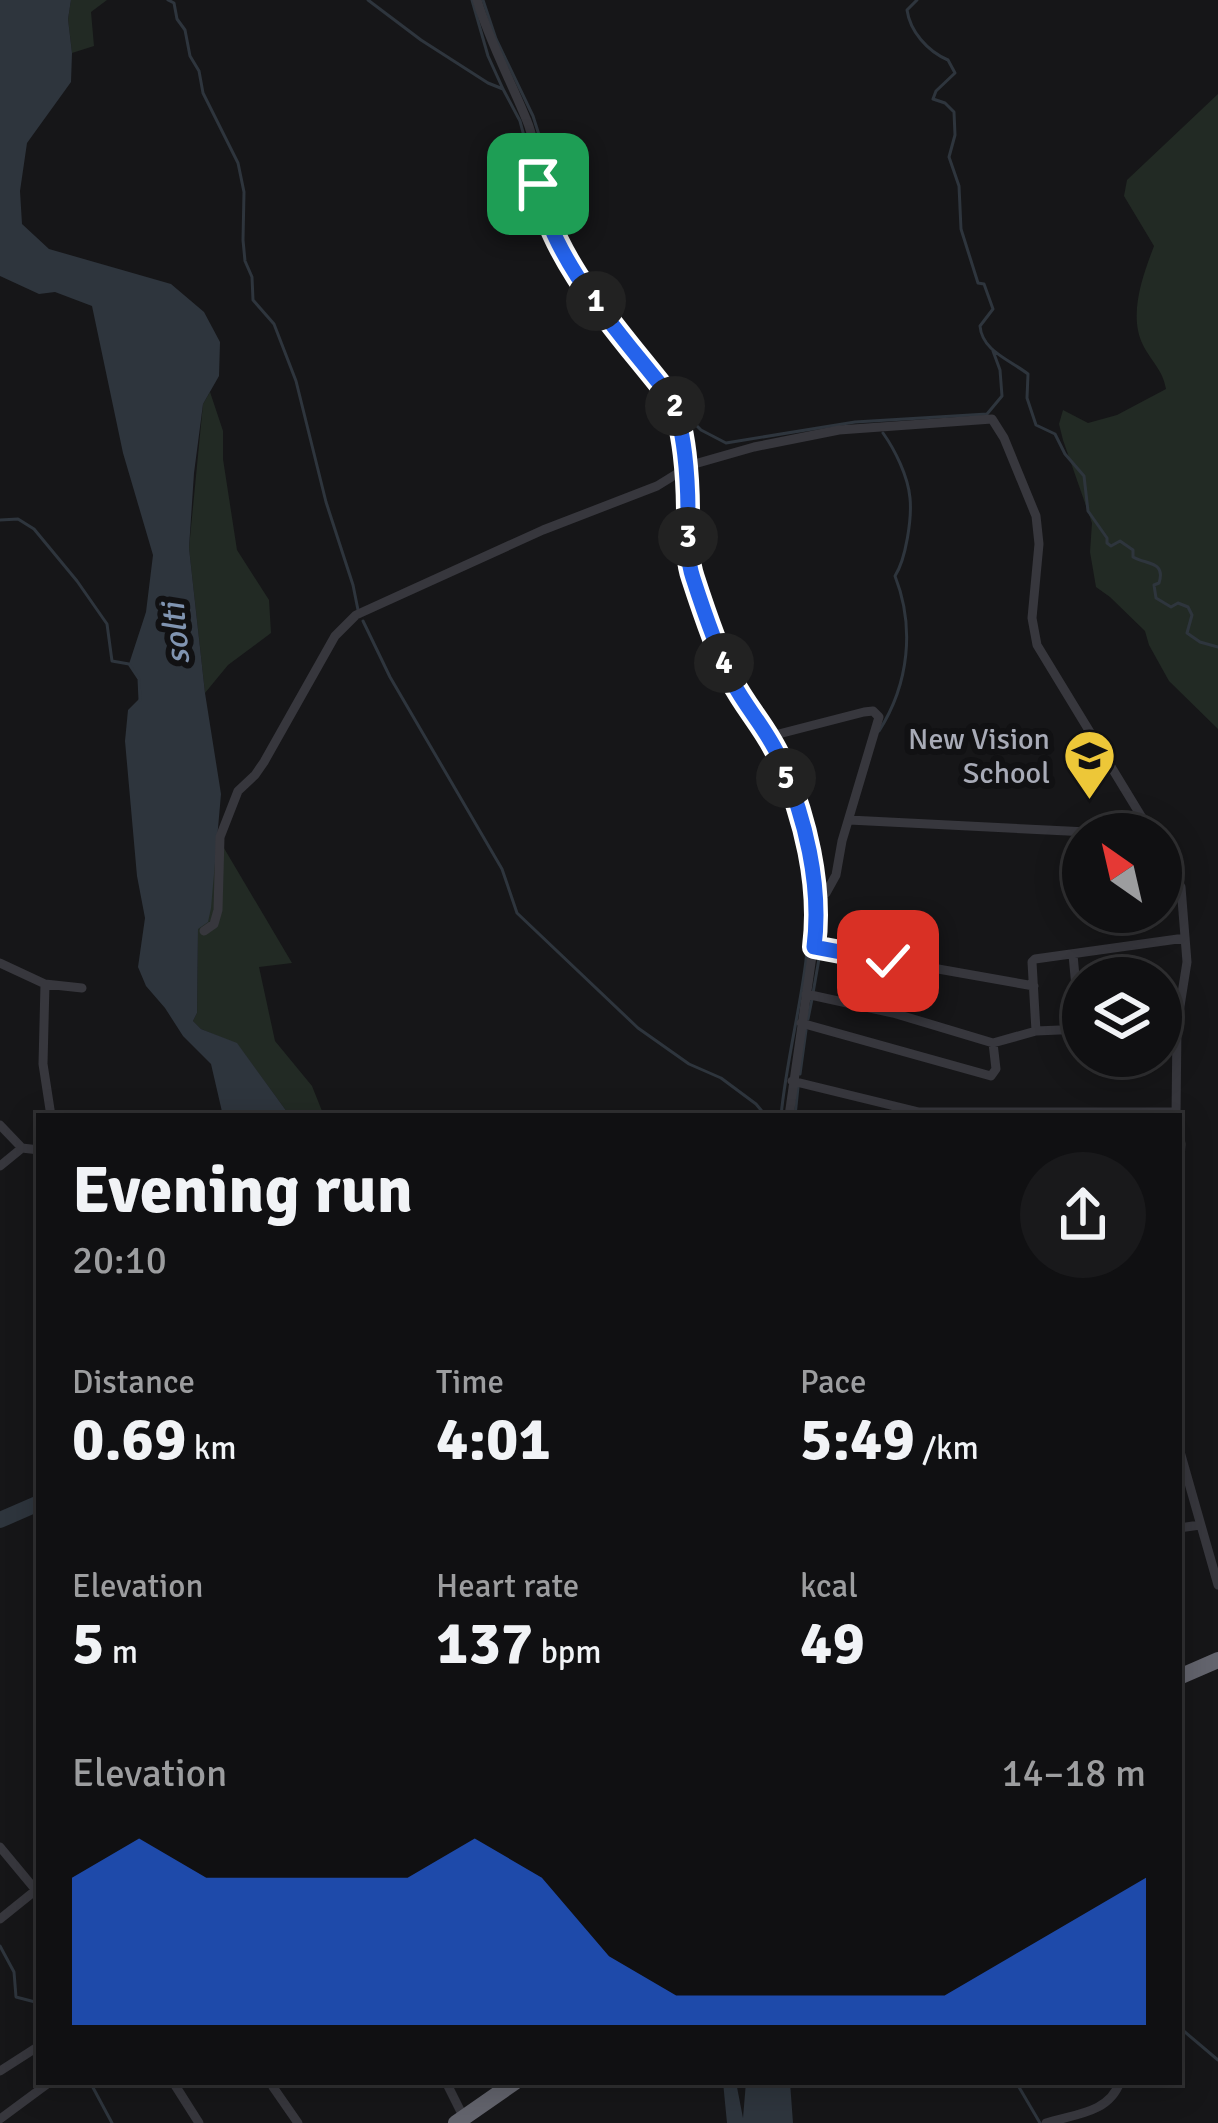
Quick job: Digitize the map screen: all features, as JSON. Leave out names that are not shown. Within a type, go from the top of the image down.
[{"type":"highway","points":[[1182,1676],[1218,1660]]},
{"type":"highway","points":[[462,2122],[510,2085]]},
{"type":"street","points":[[477,0],[489,40],[526,119],[541,202],[551,228],[593,298],[677,410],[690,572],[722,658],[779,757],[803,830],[816,896],[814,947],[789,1113]]},
{"type":"street","points":[[204,931],[214,924],[218,910],[220,837],[238,791],[255,776],[344,624],[543,530],[657,486],[685,468],[754,447],[839,430],[992,419],[1036,516],[1039,544],[1032,618],[1036,645],[1140,813]]},
{"type":"street","points":[[767,737],[864,712],[873,711],[879,717],[836,875],[826,893],[816,896]]},
{"type":"street","points":[[849,820],[1062,831]]},
{"type":"street","points":[[1182,900],[1187,962],[1182,993]]},
{"type":"street","points":[[1036,1031],[1035,959],[1185,938]]},
{"type":"street","points":[[814,947],[1034,986]]},
{"type":"street","points":[[0,963],[45,984],[82,988]]},
{"type":"street","points":[[45,984],[44,1064],[51,1113]]},
{"type":"street","points":[[806,994],[893,1013],[993,1043],[1036,1031],[1062,1030]]},
{"type":"street","points":[[801,1023],[991,1076],[996,1070],[993,1043]]},
{"type":"street","points":[[1176,1077],[1176,1113]]},
{"type":"street","points":[[792,1082],[919,1112],[1048,1113]]},
{"type":"street","points":[[0,1125],[22,1148],[36,1150]]},
{"type":"street","points":[[0,1166],[22,1148]]},
{"type":"street","points":[[1182,1459],[1218,1585]]},
{"type":"street","points":[[1182,1528],[1200,1525]]},
{"type":"street","points":[[0,1847],[36,1891]]},
{"type":"street","points":[[0,1919],[36,1893]]},
{"type":"street","points":[[0,2071],[36,2047]]},
{"type":"street","points":[[0,2119],[46,2085]]},
{"type":"street","points":[[175,2085],[199,2123]]},
{"type":"street","points":[[273,2085],[298,2123]]},
{"type":"street","points":[[447,2085],[462,2122]]},
{"type":"street","points":[[1046,2123],[1103,2106],[1119,2085]]},
{"type":"shaded area","points":[[71,0],[107,0],[91,12],[94,46],[72,53],[68,19]]},
{"type":"shaded area","points":[[1218,94],[1218,729],[1169,681],[1145,631],[1096,587],[1090,552],[1092,523],[1059,424],[1063,410],[1088,423],[1117,415],[1166,389],[1143,345],[1137,321],[1139,295],[1154,246],[1124,196],[1127,180]]},
{"type":"shaded area","points":[[210,392],[223,431],[237,550],[269,600],[271,633],[228,665],[205,693],[189,548],[203,404]]},
{"type":"shaded area","points":[[218,838],[292,963],[259,967],[275,1041],[312,1086],[323,1113],[288,1113],[237,1044],[193,1021],[198,928]]},
{"type":"water","name":"solti","points":[[0,0],[71,0],[71,82],[27,143],[20,191],[22,224],[49,249],[171,284],[204,312],[220,342],[219,376],[203,404],[189,548],[221,794],[211,908],[208,922],[198,929],[193,1021],[237,1043],[288,1113],[222,1113],[211,1064],[183,1036],[146,986],[138,967],[145,918],[125,741],[128,710],[141,697],[139,679],[129,664],[146,612],[153,555],[123,453],[92,306],[55,292],[39,294],[0,276]]},
{"type":"water","points":[[723,2085],[737,2085],[743,2118],[746,2085],[790,2085],[793,2123],[727,2123]]},
{"type":"waterway","points":[[168,0],[174,3],[185,30],[203,93],[238,163],[244,192],[245,261],[252,277],[253,300],[274,324],[296,381],[358,610]]},
{"type":"waterway","points":[[368,0],[421,40],[503,89],[520,121],[530,159]]},
{"type":"waterway","points":[[472,0],[503,89]]},
{"type":"waterway","points":[[483,0],[533,116],[548,201],[571,253],[670,386],[687,415],[692,446]]},
{"type":"waterway","points":[[917,0],[907,10],[916,33],[948,60],[955,73],[933,99],[954,112],[949,157],[959,186],[961,229],[978,283],[984,284],[993,309],[980,326],[982,335],[991,348],[1028,374],[1027,398],[1036,425],[1055,434],[1084,476],[1088,511],[1107,543],[1120,541],[1133,550],[1133,557],[1158,567],[1156,598],[1171,607],[1178,603],[1188,607],[1192,615],[1187,633],[1218,647]]},
{"type":"waterway","points":[[532,174],[534,207],[553,251]]},
{"type":"waterway","points":[[688,417],[726,443],[855,422],[987,414],[1002,396],[993,351]]},
{"type":"waterway","points":[[879,731],[897,694],[906,655],[905,615],[895,576],[905,549],[910,506],[904,472],[883,433]]},
{"type":"waterway","points":[[696,467],[698,563],[729,653]]},
{"type":"waterway","points":[[0,520],[18,519],[34,529],[77,581],[107,624],[112,661],[129,664],[139,679],[140,700]]},
{"type":"waterway","points":[[363,621],[390,677],[502,869],[517,913],[638,1028],[689,1064],[721,1078],[764,1113]]},
{"type":"waterway","points":[[732,659],[741,683]]},
{"type":"waterway","points":[[744,688],[772,732]]},
{"type":"waterway","points":[[776,740],[804,813],[822,889]]},
{"type":"waterway","points":[[781,1113],[804,977],[809,893]]},
{"type":"waterway","points":[[821,946],[826,898]]},
{"type":"waterway","points":[[813,993],[820,953]]},
{"type":"waterway","points":[[808,1019],[812,999]]},
{"type":"waterway","points":[[800,1074],[806,1030]]},
{"type":"waterway","points":[[795,1113],[798,1087]]},
{"type":"waterway","points":[[0,1520],[36,1504]]},
{"type":"waterway","points":[[0,1946],[14,1972],[16,1997],[36,2002]]},
{"type":"waterway","points":[[1182,2030],[1218,2060]]},
{"type":"waterway","points":[[92,2085],[112,2123]]},
{"type":"waterway","points":[[1018,2085],[1040,2123]]},
{"type":"place","name":"New Vision School","points":[[1089,802]]},
{"type":"route","points":[[538,184],[558,243],[677,410],[688,499],[690,572],[722,658],[779,757],[803,830],[816,893],[814,947],[888,961]]}]
